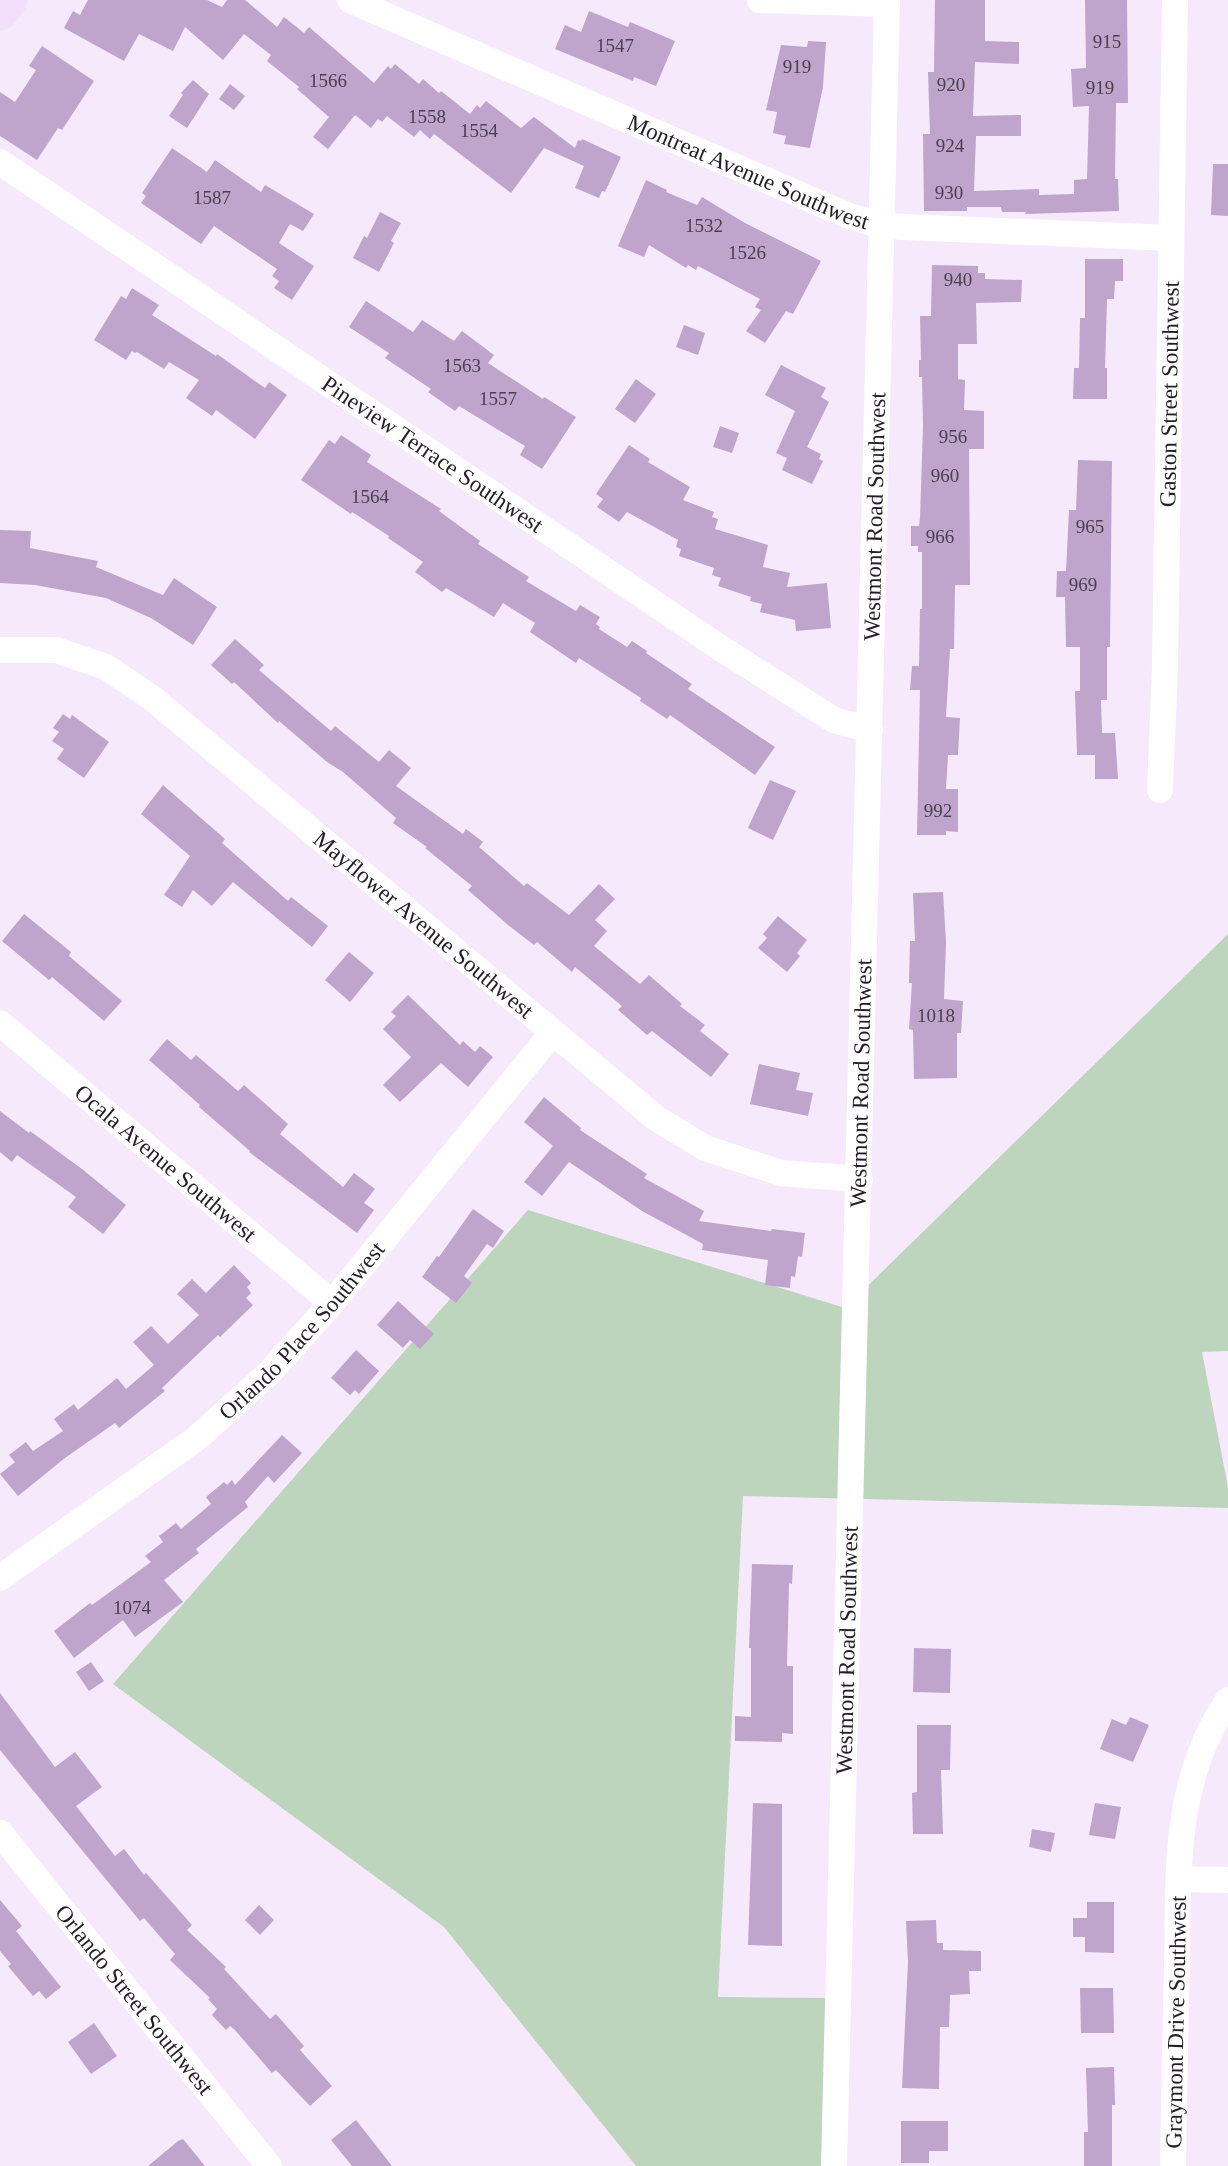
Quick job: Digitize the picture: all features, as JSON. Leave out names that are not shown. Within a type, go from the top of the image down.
[{"type":"main road","points":[[0,12],[9,0]]},
{"type":"street","name":"Montreat Avenue Southwest","points":[[350,0],[849,216],[882,226],[1171,237]]},
{"type":"street","points":[[760,0],[887,2]]},
{"type":"street","name":"Gaston Street Southwest","points":[[1160,790],[1165,666],[1175,0]]},
{"type":"street","name":"Westmont Road Southwest","points":[[834,2166],[887,2]]},
{"type":"street","name":"Pineview Terrace Southwest","points":[[0,162],[719,648],[834,720],[870,730]]},
{"type":"street","name":"Mayflower Avenue Southwest","points":[[0,650],[56,650],[106,667],[152,698],[656,1118],[705,1148],[781,1173],[860,1179]]},
{"type":"street","name":"Ocala Avenue Southwest","points":[[0,1023],[332,1303]]},
{"type":"street","name":"Orlando Place Southwest","points":[[0,1578],[197,1437],[268,1374],[332,1303],[553,1032]]},
{"type":"street","name":"Graymont Drive Southwest","points":[[1173,2166],[1182,1819],[1193,1770],[1215,1720],[1228,1700]]},
{"type":"street","name":"Orlando Street Southwest","points":[[0,1833],[269,2166]]},
{"type":"street","points":[[1179,1879],[1228,1880]]},
{"type":"green space","points":[[1228,934],[1228,1351],[1202,1352],[1228,1487],[1228,1508],[743,1496],[718,1997],[831,1998],[827,2166],[636,2166],[444,1927],[113,1684],[528,1210],[845,1308]]},
{"type":"building","points":[[88,0],[207,0],[222,7],[227,0],[245,0],[277,27],[284,17],[304,33],[309,27],[374,83],[388,66],[391,69],[395,64],[419,84],[423,79],[470,114],[477,105],[480,108],[486,101],[521,128],[534,117],[575,148],[578,140],[582,139],[621,157],[605,192],[602,191],[599,198],[575,188],[584,166],[544,148],[511,193],[434,134],[430,139],[420,130],[414,137],[387,116],[382,122],[378,119],[371,128],[355,115],[328,149],[313,137],[329,117],[297,89],[299,87],[267,61],[271,55],[244,34],[223,60],[185,27],[173,51],[139,34],[124,61],[64,28],[73,11],[80,15]]},
{"type":"building","points":[[935,0],[985,0],[985,41],[1019,42],[1019,64],[975,62],[973,116],[1021,115],[1021,136],[976,136],[974,191],[1039,189],[1039,195],[1074,194],[1074,180],[1087,179],[1089,106],[1073,107],[1071,69],[1086,68],[1085,0],[1127,0],[1128,103],[1116,103],[1115,179],[1118,179],[1119,211],[1025,214],[1026,212],[1002,212],[1001,207],[967,207],[967,211],[924,211],[923,134],[930,134],[928,72],[934,72]]},
{"type":"building","points":[[589,11],[628,27],[630,22],[675,41],[656,86],[634,77],[633,81],[555,49],[565,25],[581,32]]},
{"type":"building","points":[[808,41],[826,42],[823,87],[810,148],[784,144],[786,136],[773,133],[777,112],[766,110],[781,45],[807,47]]},
{"type":"building","points":[[42,46],[94,81],[62,130],[58,128],[37,160],[0,136],[0,92],[15,102],[36,70],[29,66]]},
{"type":"building","points":[[193,80],[209,94],[187,128],[169,116],[183,95],[181,93]]},
{"type":"building","points":[[230,84],[245,96],[234,110],[219,99]]},
{"type":"building","points":[[172,148],[207,172],[215,160],[261,192],[265,185],[314,214],[303,231],[290,224],[279,243],[314,266],[292,300],[274,288],[279,281],[272,276],[277,269],[214,226],[201,244],[141,203],[146,196],[142,193]]},
{"type":"building","points":[[1213,164],[1228,164],[1228,216],[1211,215]]},
{"type":"building","points":[[646,180],[697,205],[702,197],[745,223],[821,261],[793,314],[786,311],[765,343],[746,331],[761,310],[755,307],[760,299],[698,266],[696,270],[688,265],[686,268],[649,245],[644,257],[618,246]]},
{"type":"building","points":[[380,212],[401,223],[379,272],[353,258]]},
{"type":"building","points":[[1085,259],[1123,259],[1123,281],[1115,281],[1114,299],[1107,299],[1107,399],[1073,399],[1074,368],[1079,368],[1080,318],[1085,318]]},
{"type":"building","points":[[932,265],[978,266],[978,273],[985,273],[985,279],[1022,280],[1021,302],[976,303],[977,344],[958,344],[958,379],[965,380],[964,410],[984,411],[984,449],[969,449],[970,585],[955,585],[954,649],[950,649],[946,717],[960,718],[958,755],[948,755],[946,789],[958,789],[958,832],[946,831],[946,835],[917,835],[920,690],[910,690],[912,666],[919,666],[922,552],[918,552],[918,546],[911,546],[911,526],[919,526],[920,518],[923,426],[922,377],[919,377],[920,316],[931,316]]},
{"type":"building","points":[[132,288],[159,305],[152,315],[216,356],[217,354],[265,388],[269,382],[287,395],[255,439],[216,410],[212,416],[186,398],[199,380],[169,362],[164,369],[137,352],[132,351],[126,360],[94,340],[121,296],[126,299]]},
{"type":"building","points":[[366,301],[413,332],[422,320],[454,341],[462,331],[494,355],[488,363],[576,417],[542,469],[520,455],[525,446],[459,406],[455,411],[428,392],[431,389],[385,358],[389,353],[349,327]]},
{"type":"building","points":[[684,325],[705,333],[698,355],[676,347]]},
{"type":"building","points":[[781,365],[826,388],[821,397],[829,402],[807,447],[821,454],[819,459],[823,461],[812,484],[782,470],[787,458],[776,453],[795,411],[765,395]]},
{"type":"building","points":[[636,379],[656,394],[635,423],[615,409]]},
{"type":"building","points":[[720,426],[739,433],[732,453],[713,447]]},
{"type":"building","points":[[341,435],[371,455],[367,462],[441,509],[439,511],[480,541],[478,544],[529,577],[526,581],[576,611],[580,605],[600,617],[596,624],[599,629],[627,647],[632,641],[647,651],[646,653],[692,684],[688,689],[775,747],[755,775],[670,715],[667,719],[640,701],[641,698],[579,658],[576,663],[530,632],[535,623],[503,603],[494,617],[446,588],[442,592],[415,572],[423,562],[388,538],[389,536],[301,480],[329,440],[335,444]]},
{"type":"building","points":[[629,445],[650,459],[648,462],[690,487],[683,500],[714,512],[712,517],[718,519],[715,529],[768,545],[763,567],[790,573],[787,587],[827,583],[831,628],[796,631],[795,620],[760,612],[762,604],[750,601],[751,597],[718,586],[721,578],[712,575],[714,568],[679,556],[681,549],[676,547],[678,540],[627,512],[619,522],[597,507],[603,499],[596,494]]},
{"type":"building","points":[[1078,460],[1112,461],[1110,647],[1107,647],[1107,700],[1101,700],[1102,733],[1115,733],[1118,779],[1095,779],[1095,755],[1077,755],[1075,691],[1080,691],[1080,647],[1066,647],[1065,597],[1056,597],[1057,571],[1066,571],[1069,510],[1076,510]]},
{"type":"building","points":[[0,530],[31,531],[30,548],[98,561],[96,567],[163,595],[174,578],[217,607],[193,645],[151,618],[106,598],[35,585],[0,583]]},
{"type":"building","points":[[235,639],[264,665],[259,670],[331,731],[335,726],[379,762],[389,750],[411,768],[396,786],[463,834],[466,829],[483,842],[479,847],[524,886],[527,883],[569,915],[599,884],[615,899],[595,920],[607,931],[594,946],[640,984],[649,975],[682,1004],[680,1006],[705,1025],[700,1031],[729,1054],[711,1077],[652,1031],[647,1035],[618,1010],[622,1006],[575,967],[572,972],[537,942],[534,945],[508,925],[468,890],[472,886],[425,848],[427,847],[393,823],[396,818],[211,665]]},
{"type":"building","points":[[63,714],[70,719],[72,715],[109,742],[84,778],[57,759],[64,749],[52,741],[59,732],[53,728]]},
{"type":"building","points":[[770,780],[796,791],[773,840],[748,828]]},
{"type":"building","points":[[163,785],[225,839],[222,843],[288,901],[291,897],[328,926],[312,947],[233,882],[212,906],[193,890],[182,907],[164,895],[190,856],[141,814]]},
{"type":"building","points":[[943,892],[946,942],[944,999],[963,1001],[961,1033],[957,1033],[957,1078],[914,1079],[913,1030],[909,1029],[912,983],[909,983],[910,941],[915,941],[913,893]]},
{"type":"building","points":[[24,914],[71,952],[69,956],[122,1001],[104,1021],[52,977],[49,980],[2,941]]},
{"type":"building","points":[[778,916],[807,940],[797,953],[800,956],[787,972],[758,948],[767,938],[763,934]]},
{"type":"building","points":[[349,952],[374,973],[350,1002],[325,980]]},
{"type":"building","points":[[408,995],[460,1045],[463,1041],[475,1052],[480,1046],[493,1057],[468,1087],[441,1063],[400,1102],[383,1085],[411,1057],[383,1029],[396,1016],[391,1012]]},
{"type":"building","points":[[167,1039],[191,1060],[196,1055],[238,1091],[244,1085],[288,1124],[280,1134],[343,1187],[354,1173],[375,1189],[364,1203],[374,1210],[357,1233],[249,1152],[149,1060]]},
{"type":"building","points":[[759,1064],[800,1073],[796,1090],[813,1093],[808,1116],[750,1104]]},
{"type":"building","points":[[544,1097],[581,1128],[580,1130],[647,1174],[644,1178],[704,1211],[699,1221],[805,1233],[802,1257],[798,1256],[795,1277],[791,1276],[790,1288],[765,1285],[768,1260],[702,1250],[703,1244],[642,1211],[569,1162],[542,1196],[524,1182],[553,1146],[524,1122]]},
{"type":"building","points":[[0,1111],[82,1169],[126,1205],[103,1234],[68,1207],[76,1197],[17,1155],[12,1162],[0,1152]]},
{"type":"building","points":[[473,1209],[504,1231],[493,1248],[487,1244],[464,1276],[472,1283],[456,1303],[422,1277]]},
{"type":"building","points":[[234,1265],[251,1283],[247,1287],[251,1293],[246,1298],[253,1305],[162,1388],[165,1391],[119,1428],[115,1423],[65,1458],[18,1496],[0,1474],[15,1462],[9,1455],[26,1442],[33,1451],[63,1431],[54,1419],[74,1404],[78,1410],[117,1378],[126,1389],[154,1365],[133,1342],[151,1326],[168,1344],[199,1315],[177,1294],[192,1279],[206,1293]]},
{"type":"building","points":[[398,1301],[434,1334],[420,1349],[410,1340],[403,1348],[377,1325]]},
{"type":"building","points":[[356,1350],[379,1371],[359,1394],[355,1390],[350,1395],[331,1378]]},
{"type":"building","points":[[282,1435],[302,1453],[274,1483],[268,1476],[245,1502],[248,1507],[196,1549],[199,1553],[164,1580],[183,1602],[135,1637],[123,1620],[74,1658],[54,1631],[151,1562],[145,1556],[163,1542],[159,1536],[176,1523],[181,1529],[211,1504],[206,1497],[224,1482],[227,1485],[232,1480],[235,1485]]},
{"type":"building","points":[[752,1564],[793,1565],[792,1584],[789,1583],[787,1666],[793,1666],[793,1734],[782,1733],[782,1742],[735,1741],[735,1716],[751,1717],[749,1648]]},
{"type":"building","points":[[914,1648],[951,1649],[950,1693],[913,1692]]},
{"type":"building","points":[[91,1662],[104,1681],[89,1691],[76,1672]]},
{"type":"building","points":[[0,1693],[55,1767],[75,1752],[102,1787],[76,1806],[115,1856],[124,1849],[144,1875],[146,1873],[192,1925],[187,1930],[226,1967],[224,1969],[270,2019],[276,2014],[304,2046],[300,2050],[332,2086],[310,2106],[276,2070],[272,2073],[235,2030],[230,2026],[226,2030],[212,2015],[217,2009],[208,1999],[210,1998],[170,1960],[175,1954],[144,1918],[140,1921],[0,1750]]},
{"type":"building","points":[[1130,1717],[1149,1725],[1133,1762],[1100,1749],[1112,1719],[1126,1725]]},
{"type":"building","points":[[917,1725],[951,1725],[950,1770],[941,1770],[943,1834],[913,1834],[912,1793],[917,1792]]},
{"type":"building","points":[[753,1803],[782,1804],[782,1946],[748,1945]]},
{"type":"building","points":[[1095,1803],[1121,1807],[1115,1839],[1089,1835]]},
{"type":"building","points":[[1032,1829],[1055,1833],[1051,1852],[1029,1847]]},
{"type":"building","points":[[0,1900],[22,1926],[16,1931],[61,1987],[46,1999],[39,1991],[33,1996],[8,1966],[11,1964],[0,1951]]},
{"type":"building","points":[[1087,1902],[1114,1902],[1114,1953],[1085,1952],[1085,1937],[1073,1937],[1073,1918],[1087,1918]]},
{"type":"building","points":[[259,1905],[274,1920],[260,1935],[245,1920]]},
{"type":"building","points":[[936,1920],[937,1943],[943,1943],[943,1950],[981,1951],[981,1971],[969,1971],[970,1994],[950,1995],[949,2027],[940,2027],[939,2089],[902,2088],[908,1962],[906,1921]]},
{"type":"building","points":[[1080,1988],[1113,1988],[1114,2033],[1081,2033]]},
{"type":"building","points":[[94,2023],[117,2056],[91,2074],[68,2042]]},
{"type":"building","points":[[1114,2067],[1112,2166],[1084,2166],[1084,2132],[1088,2132],[1086,2068]]},
{"type":"building","points":[[356,2120],[392,2166],[352,2166],[331,2140]]},
{"type":"building","points":[[901,2121],[948,2121],[948,2151],[929,2151],[929,2163],[901,2163]]},
{"type":"building","points":[[183,2139],[205,2166],[148,2166],[178,2141]]}]
